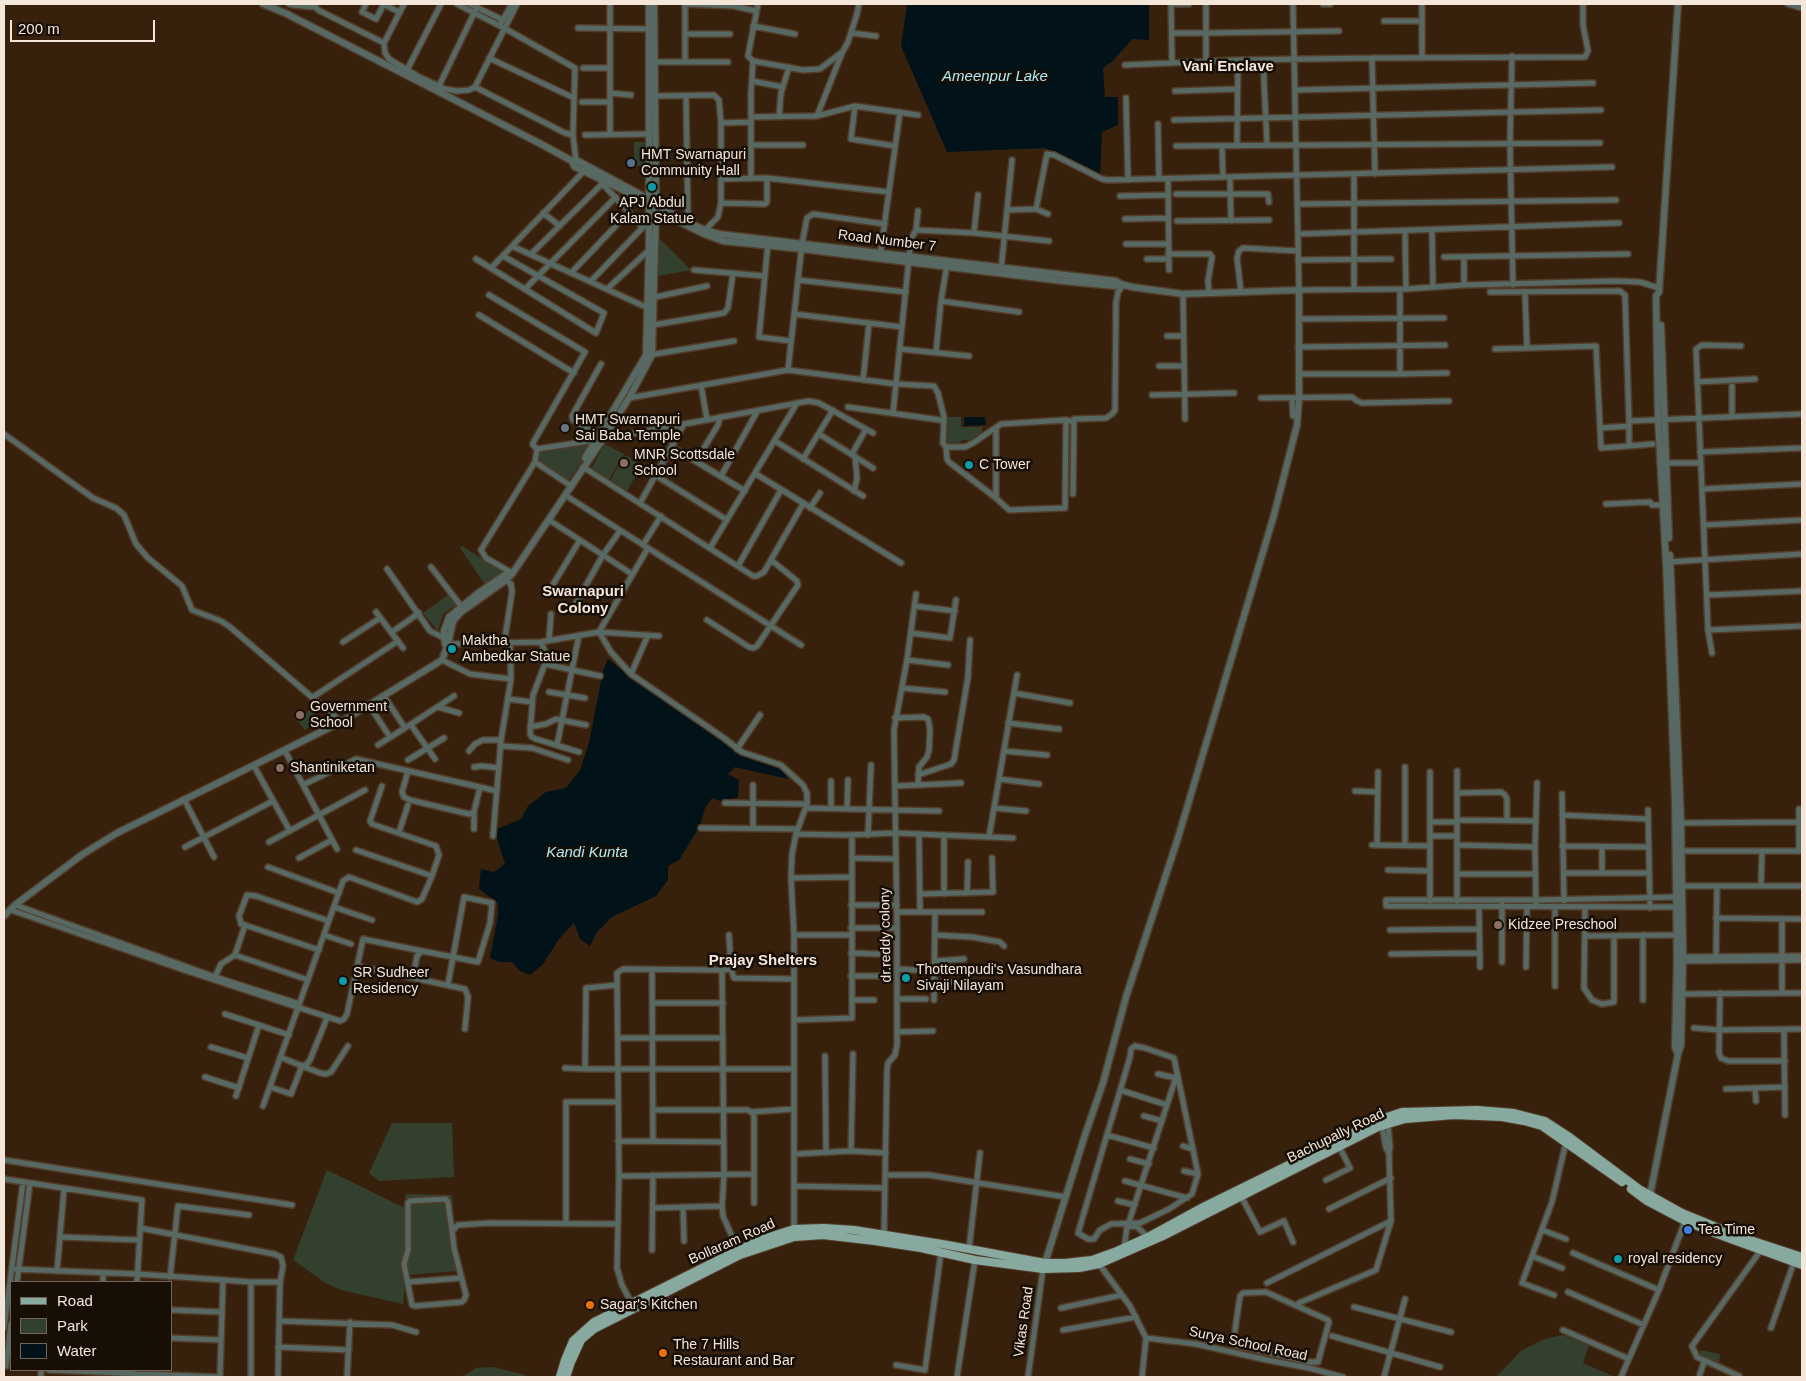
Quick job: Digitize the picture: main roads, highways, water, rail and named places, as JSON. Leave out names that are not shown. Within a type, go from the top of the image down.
[{"type":"main road","name":"Bachupally Road","points":[[1044,1266],[1079,1268],[1098,1264],[1175,1226],[1375,1121],[1402,1112],[1434,1110],[1499,1111],[1545,1121],[1650,1196],[1682,1213],[1714,1227],[1802,1257]]},
{"type":"main road","name":"Bachupally Road","points":[[1044,1266],[1092,1260],[1124,1248],[1241,1196],[1339,1146],[1385,1125],[1419,1117],[1454,1115],[1502,1117],[1542,1126],[1648,1201],[1685,1221],[1798,1264]]},
{"type":"main road","name":"Bollaram Road","points":[[566,1377],[582,1340],[594,1329],[738,1250],[794,1229],[824,1228],[884,1235],[969,1249],[1044,1266]]},
{"type":"main road","name":"Bollaram Road","points":[[560,1377],[573,1341],[594,1322],[631,1302],[740,1255],[802,1236],[830,1236],[922,1248],[975,1260],[1044,1266]]},
{"type":"water","name":"Ameenpur Lake","points":[[907,4],[1149,4],[1149,40],[1132,39],[1113,61],[1103,68],[1105,97],[1118,97],[1118,125],[1102,132],[1100,175],[1045,148],[947,152],[901,46]]},
{"type":"water","points":[[964,417],[985,417],[986,425],[964,426]]},
{"type":"water","name":"Kandi Kunta","points":[[608,659],[642,686],[723,738],[739,755],[781,766],[788,779],[735,767],[728,774],[739,780],[738,797],[723,802],[712,798],[705,808],[700,826],[679,860],[668,866],[668,880],[656,896],[612,917],[597,932],[590,946],[580,939],[574,923],[559,939],[543,964],[530,975],[520,971],[512,962],[499,962],[490,958],[498,915],[498,903],[479,889],[481,869],[494,872],[505,864],[497,839],[497,829],[521,819],[528,806],[546,792],[566,788],[580,770],[589,743],[603,671]]},
{"type":"place","name":"HMT Swarnapuri Community Hall","points":[[631,163]]},
{"type":"place","name":"APJ Abdul Kalam Statue","points":[[652,187]]},
{"type":"place","name":"HMT Swarnapuri Sai Baba Temple","points":[[565,428]]},
{"type":"place","name":"MNR Scottsdale School","points":[[624,463]]},
{"type":"place","name":"C Tower","points":[[969,465]]},
{"type":"place","name":"Maktha Ambedkar Statue","points":[[452,649]]},
{"type":"place","name":"Government School","points":[[300,715]]},
{"type":"place","name":"Shantiniketan","points":[[280,768]]},
{"type":"place","name":"Kidzee Preschool","points":[[1498,925]]},
{"type":"place","name":"Thottempudi's Vasundhara Sivaji Nilayam","points":[[906,978]]},
{"type":"place","name":"SR Sudheer Residency","points":[[343,981]]},
{"type":"place","name":"Tea Time","points":[[1688,1230]]},
{"type":"place","name":"royal residency","points":[[1618,1259]]},
{"type":"place","name":"Sagar's Kitchen","points":[[590,1305]]},
{"type":"place","name":"The 7 Hills Restaurant and Bar","points":[[663,1353]]},
{"type":"district","name":"Vani Enclave","points":[[1228,67]]},
{"type":"district","name":"Swarnapuri Colony","points":[[583,600]]},
{"type":"district","name":"Prajay Shelters","points":[[763,961]]}]
